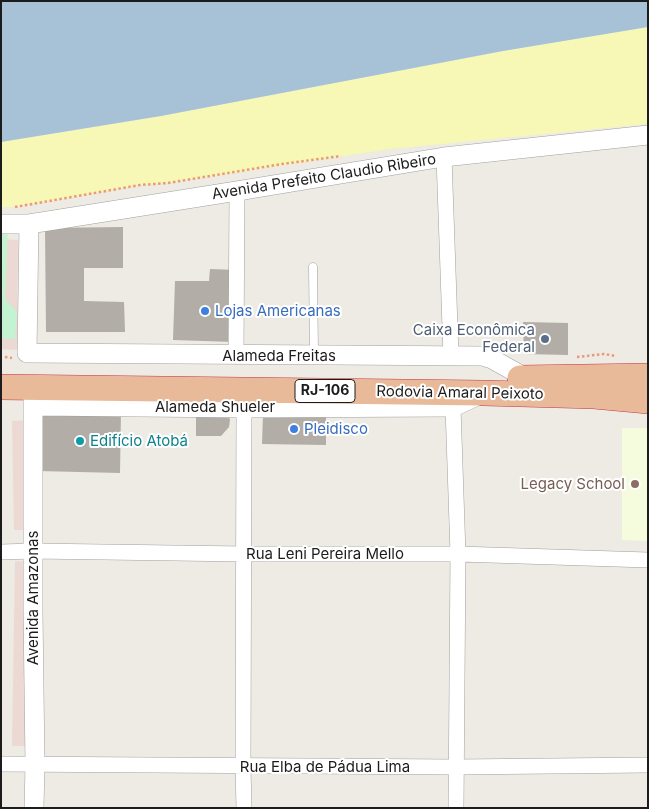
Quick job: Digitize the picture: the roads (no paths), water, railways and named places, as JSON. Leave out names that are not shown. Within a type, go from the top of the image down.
[{"type":"highway","name":"Rodovia Amaral Peixoto","points":[[1,373],[526,378],[648,376]]},
{"type":"highway","name":"Rodovia Amaral Peixoto","points":[[1,387],[33,397],[484,393],[594,396],[648,401]]},
{"type":"street","name":"Avenida Prefeito Claudio Ribeiro","points":[[1,224],[29,224],[444,158],[648,135]]},
{"type":"street","points":[[444,158],[450,356]]},
{"type":"street","points":[[236,356],[237,191]]},
{"type":"street","name":"Alameda Freitas","points":[[29,224],[27,353],[236,356],[450,356],[489,358],[526,378]]},
{"type":"street","name":"Alameda Shueler","points":[[33,397],[244,408],[454,407],[484,393]]},
{"type":"street","name":"Avenida Amazonas","points":[[33,397],[34,808]]},
{"type":"street","points":[[454,407],[458,554],[456,808]]},
{"type":"street","points":[[244,408],[244,808]]},
{"type":"street","name":"Rua Leni Pereira Mello","points":[[1,552],[458,554],[648,560]]},
{"type":"street","name":"Rua Elba de Pádua Lima","points":[[1,764],[243,767],[456,767],[648,764]]},
{"type":"lane","points":[[314,267],[314,356]]},
{"type":"water","points":[[1,1],[648,1],[648,27],[503,51],[161,116],[1,142]]},
{"type":"place","name":"Lojas Americanas","points":[[205,311]]},
{"type":"place","name":"Caixa Econômica Federal","points":[[545,339]]},
{"type":"place","name":"Pleidisco","points":[[294,429]]},
{"type":"place","name":"Edifício Atobá","points":[[80,441]]},
{"type":"place","name":"Legacy School","points":[[635,484]]}]
